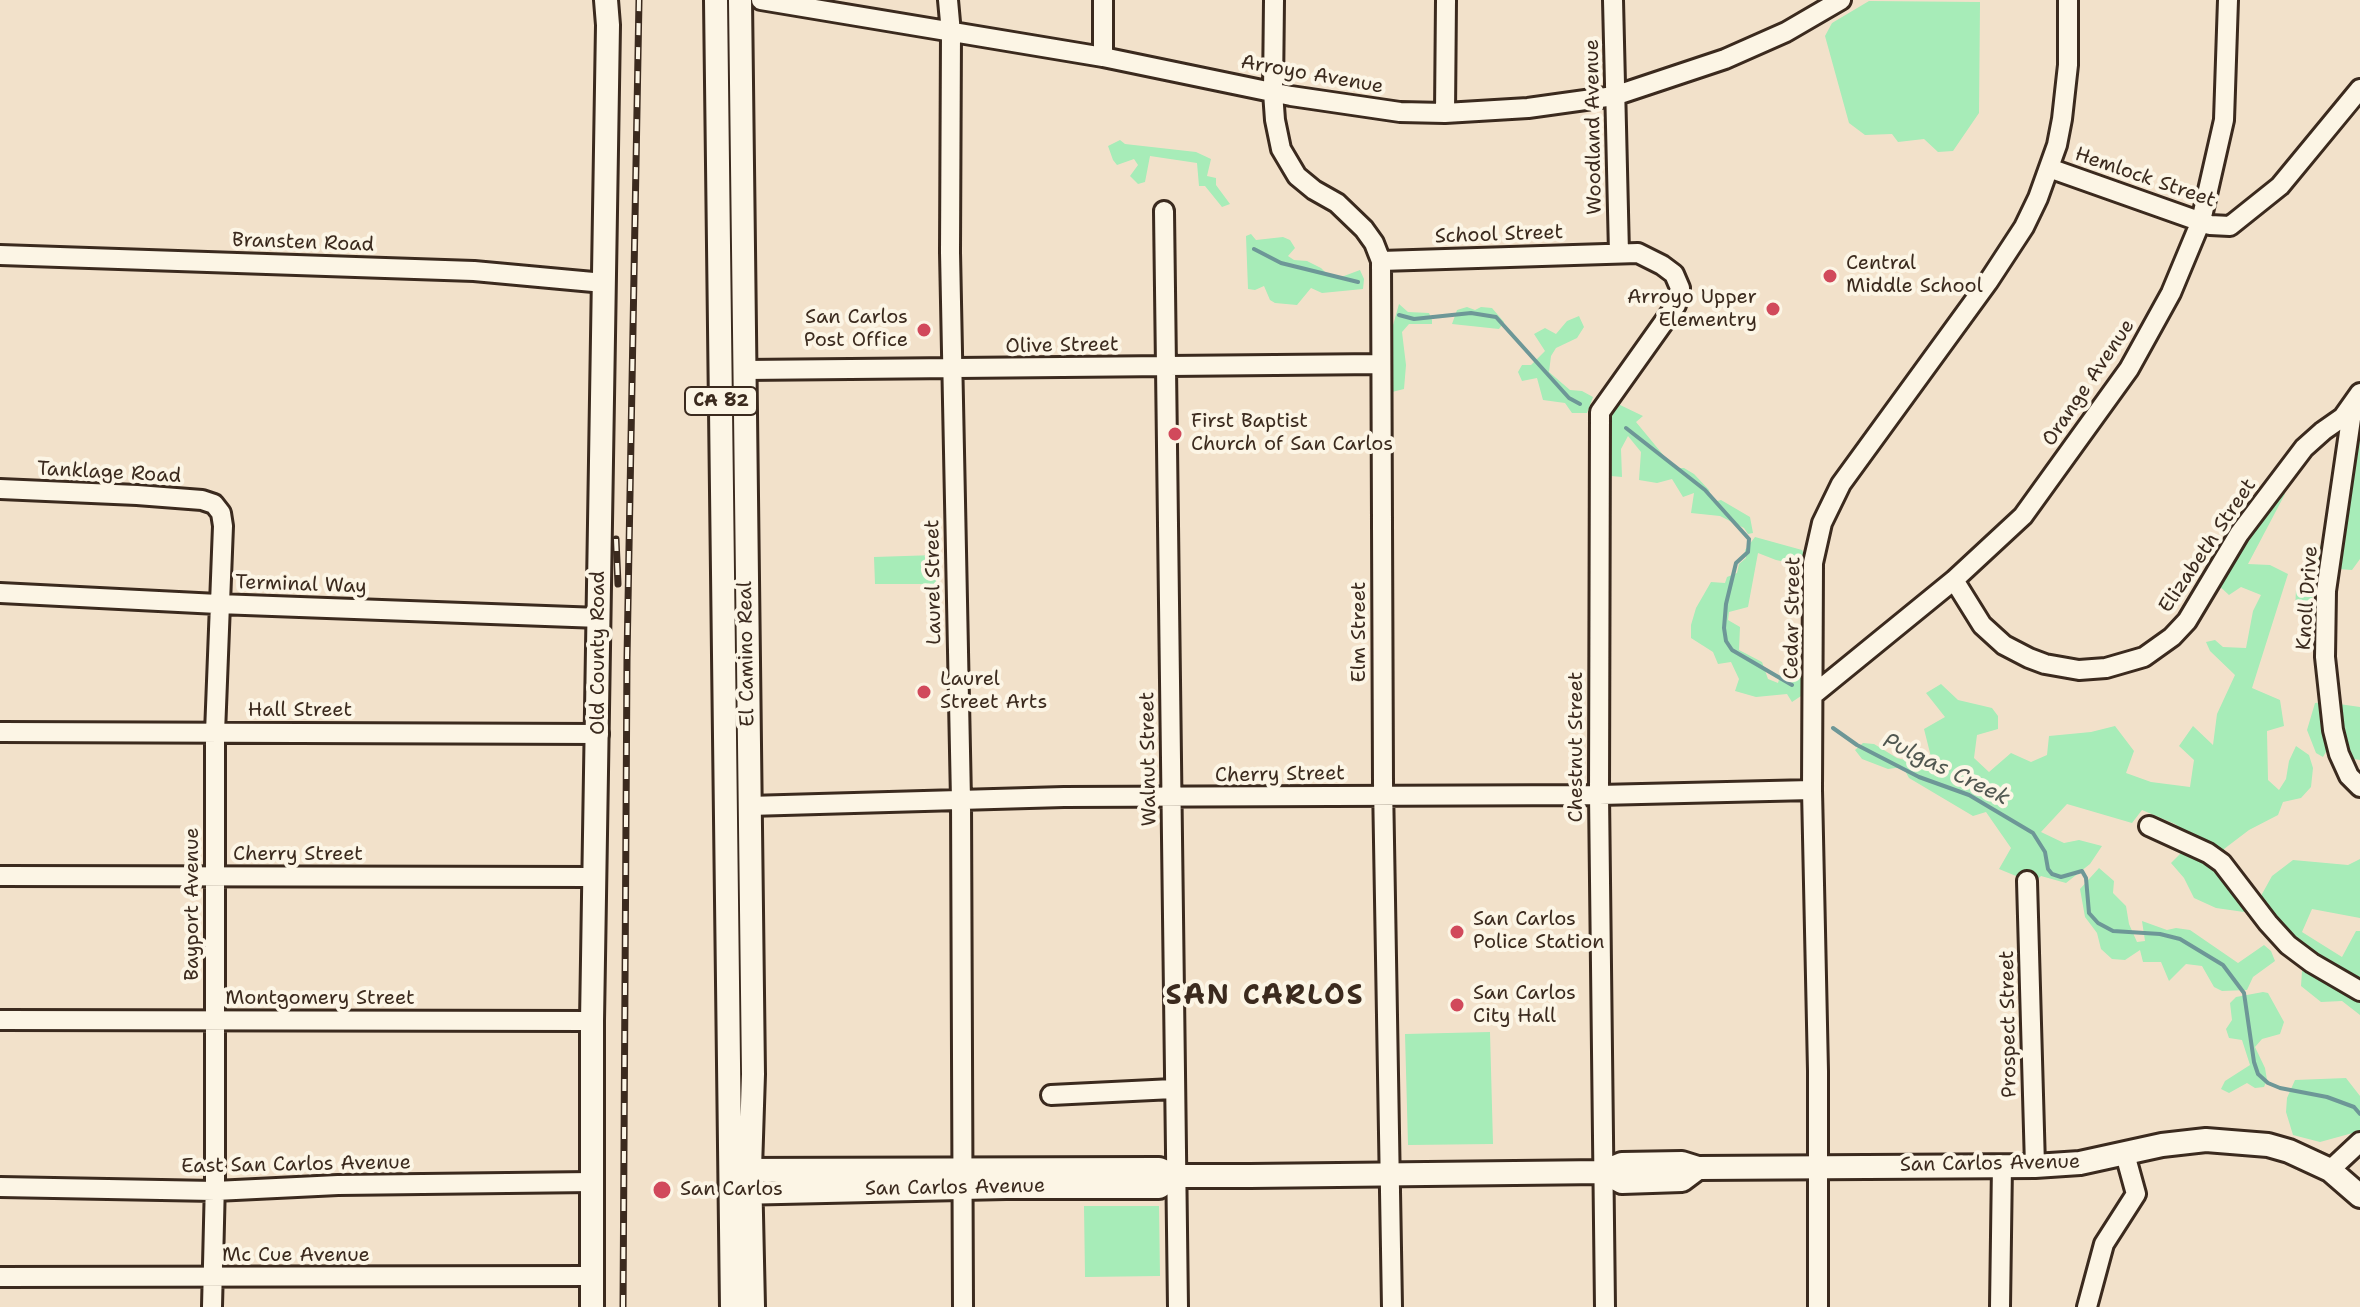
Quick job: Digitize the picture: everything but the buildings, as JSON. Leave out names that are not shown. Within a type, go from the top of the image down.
[{"type":"main road","name":"Old County Road","points":[[592,1307],[592,1021],[599,734],[606,0]]},
{"type":"main road","name":"El Camino Real","points":[[716,0],[726,803],[741,1193],[753,1307]]},
{"type":"main road","name":"El Camino Real","points":[[740,0],[753,1074],[740,1170]]},
{"type":"main road","points":[[719,274],[730,294],[730,353],[733,362],[744,370]]},
{"type":"main road","points":[[726,803],[749,806]]},
{"type":"main road","name":"San Carlos Avenue","points":[[741,1193],[1159,1169],[1176,1176],[1603,1172],[1622,1164],[1682,1163],[1698,1168],[2035,1166],[2080,1163],[2162,1145],[2206,1140],[2268,1145],[2289,1151],[2330,1170],[2360,1196]]},
{"type":"main road","name":"San Carlos Avenue","points":[[740,1170],[964,1180]]},
{"type":"main road","name":"El Camino Real","points":[[732,1307],[741,1193]]},
{"type":"street","name":"Arroyo Avenue","points":[[761,0],[1103,57],[1273,92],[1400,112],[1445,113],[1528,108],[1614,96],[1725,59],[1786,32],[1841,0]]},
{"type":"street","name":"Laurel Street","points":[[948,0],[951,33],[952,369],[961,800],[963,1307]]},
{"type":"street","points":[[1103,0],[1103,57]]},
{"type":"street","name":"Elm Street","points":[[1274,0],[1273,92],[1281,149],[1297,176],[1337,203],[1364,229],[1381,261],[1383,796],[1392,1307]]},
{"type":"street","points":[[1445,113],[1446,0]]},
{"type":"street","name":"Woodland Avenue","points":[[1613,0],[1619,253]]},
{"type":"street","name":"Cedar Street","points":[[1818,1307],[1819,1167],[1812,790],[1813,563],[1830,502],[1851,468],[2008,254],[2024,227],[2057,145],[2066,92],[2068,0]]},
{"type":"street","name":"Orange Avenue","points":[[1813,695],[1954,580],[2023,516],[2129,369],[2171,293],[2201,221],[2224,120],[2228,0]]},
{"type":"street","name":"Hemlock Street","points":[[2049,168],[2210,225],[2230,226],[2280,186],[2360,89]]},
{"type":"street","name":"Walnut Street","points":[[1164,211],[1178,1307]]},
{"type":"street","name":"School Street","points":[[1381,261],[1619,253]]},
{"type":"street","name":"Chestnut Street","points":[[1605,1307],[1599,795],[1600,412],[1676,305],[1680,288],[1674,274],[1662,265],[1638,253],[1619,253]]},
{"type":"street","name":"Bransten Road","points":[[0,255],[474,271],[604,283]]},
{"type":"street","name":"Olive Street","points":[[744,370],[1381,364]]},
{"type":"street","name":"Elizabeth Street","points":[[1954,580],[1982,625],[2004,645],[2029,658],[2079,670],[2106,668],[2144,657],[2172,637],[2187,621],[2239,534],[2304,448],[2343,417],[2356,399]]},
{"type":"street","name":"Knoll Drive","points":[[2356,399],[2326,591],[2325,657],[2333,730],[2339,754],[2349,776],[2360,787]]},
{"type":"street","name":"Tanklage Road","points":[[0,489],[137,495],[214,504]]},
{"type":"street","name":"Bayport Avenue","points":[[212,1307],[216,1020],[215,733],[223,526],[221,513],[214,504]]},
{"type":"street","name":"Terminal Way","points":[[0,593],[600,618]]},
{"type":"street","name":"Hall Street","points":[[0,732],[599,734]]},
{"type":"street","name":"Cherry Street","points":[[749,806],[961,800],[1599,795],[1812,790]]},
{"type":"street","points":[[2149,826],[2208,853],[2222,863],[2288,945],[2360,991]]},
{"type":"street","name":"Cherry Street","points":[[0,876],[596,877]]},
{"type":"street","name":"Prospect Street","points":[[2027,881],[2035,1166]]},
{"type":"street","name":"Montgomery Street","points":[[0,1020],[592,1021]]},
{"type":"street","points":[[1051,1095],[1173,1089]]},
{"type":"street","points":[[2330,1170],[2360,1142]]},
{"type":"street","points":[[2087,1307],[2104,1244],[2136,1194],[2125,1154]]},
{"type":"street","points":[[2000,1307],[2002,1165]]},
{"type":"street","name":"East San Carlos Avenue","points":[[0,1187],[215,1191],[338,1185],[592,1182]]},
{"type":"street","name":"Mc Cue Avenue","points":[[0,1277],[592,1276]]},
{"type":"green space","points":[[1869,1],[1980,2],[1979,113],[1953,151],[1938,152],[1924,139],[1898,142],[1892,134],[1865,135],[1849,123],[1825,36],[1832,23]]},
{"type":"green space","points":[[1120,140],[1125,144],[1196,152],[1211,159],[1207,176],[1216,178],[1216,185],[1230,204],[1222,207],[1205,186],[1199,186],[1197,163],[1150,156],[1145,182],[1138,184],[1130,176],[1138,165],[1134,159],[1117,165],[1113,160],[1108,146]]},
{"type":"green space","points":[[1251,234],[1256,240],[1283,237],[1290,240],[1295,248],[1288,256],[1307,261],[1329,276],[1344,276],[1360,270],[1364,279],[1363,289],[1322,293],[1311,288],[1297,305],[1275,303],[1270,300],[1264,286],[1248,289],[1246,236]]},
{"type":"green space","points":[[1399,304],[1408,312],[1429,313],[1432,324],[1409,324],[1402,332],[1406,365],[1404,389],[1392,392],[1386,385],[1390,336]]},
{"type":"green space","points":[[1467,307],[1475,310],[1492,308],[1504,322],[1499,329],[1452,324],[1457,310]]},
{"type":"green space","points":[[1579,316],[1584,327],[1577,338],[1556,348],[1551,356],[1549,372],[1570,390],[1582,391],[1593,397],[1587,413],[1572,413],[1565,403],[1543,400],[1537,378],[1522,381],[1518,372],[1522,365],[1531,365],[1545,351],[1534,334],[1545,328],[1556,334],[1567,321]]},
{"type":"green space","points":[[1618,404],[1643,416],[1636,422],[1674,468],[1684,468],[1694,474],[1709,490],[1713,502],[1721,500],[1750,517],[1753,533],[1748,534],[1744,528],[1720,516],[1691,513],[1694,493],[1683,497],[1672,479],[1657,483],[1639,480],[1641,452],[1628,436],[1621,449],[1622,477],[1611,476],[1611,408]]},
{"type":"green space","points":[[2357,440],[2360,441],[2360,559],[2352,570],[2338,569],[2319,579],[2306,615],[2295,611],[2296,589],[2326,536]]},
{"type":"green space","points":[[2276,491],[2285,494],[2248,564],[2270,565],[2288,574],[2252,688],[2280,700],[2284,726],[2267,731],[2268,780],[2279,790],[2286,779],[2296,746],[2309,755],[2313,768],[2311,787],[2301,798],[2283,802],[2278,815],[2249,830],[2224,849],[2228,861],[2242,878],[2244,912],[2216,908],[2194,898],[2184,878],[2171,863],[2196,838],[2175,824],[2142,810],[2132,823],[2067,804],[2041,832],[2064,843],[2079,840],[2102,846],[2090,864],[2066,883],[2041,876],[2033,883],[1999,869],[2011,848],[1986,812],[1973,816],[1909,778],[1903,767],[1888,769],[1862,759],[1855,750],[1863,743],[1874,744],[1897,758],[1905,760],[1913,753],[1932,761],[1924,729],[1945,717],[1926,693],[1941,684],[1958,700],[1992,708],[1998,716],[1998,729],[1977,735],[1974,758],[1989,772],[2011,753],[2031,762],[2047,755],[2049,736],[2115,726],[2134,751],[2126,773],[2151,782],[2190,787],[2194,760],[2179,746],[2193,726],[2213,745],[2217,714],[2235,675],[2210,651],[2206,642],[2215,640],[2223,647],[2246,648],[2253,611],[2261,595],[2241,587],[2229,595],[2217,584]]},
{"type":"green space","points":[[1755,537],[1802,550],[1805,556],[1802,563],[1790,563],[1758,553],[1748,607],[1729,612],[1728,620],[1740,627],[1739,650],[1762,662],[1768,679],[1778,683],[1783,666],[1799,666],[1807,678],[1807,692],[1792,702],[1787,694],[1756,697],[1735,691],[1739,679],[1731,662],[1718,664],[1713,652],[1691,638],[1696,608],[1711,582],[1725,583],[1727,577],[1737,573],[1739,564],[1746,558],[1745,550]]},
{"type":"green space","points":[[936,555],[936,584],[875,584],[874,557]]},
{"type":"green space","points":[[2315,703],[2360,707],[2360,760],[2354,759],[2343,737],[2331,743],[2323,757],[2316,753],[2307,730]]},
{"type":"green space","points":[[2360,859],[2360,918],[2312,909],[2302,932],[2342,957],[2356,931],[2360,931],[2360,1015],[2342,1001],[2321,1002],[2301,986],[2302,971],[2323,974],[2262,905],[2262,894],[2272,876],[2293,860],[2348,865]]},
{"type":"green space","points":[[2099,868],[2114,881],[2113,893],[2126,906],[2137,942],[2145,941],[2142,921],[2167,930],[2190,930],[2238,963],[2264,945],[2275,961],[2253,977],[2247,990],[2222,991],[2214,987],[2202,966],[2186,964],[2169,981],[2161,962],[2143,962],[2140,950],[2125,960],[2112,959],[2101,949],[2097,933],[2085,917],[2080,889]]},
{"type":"green space","points":[[2268,993],[2284,1022],[2280,1034],[2262,1039],[2255,1047],[2267,1080],[2264,1087],[2255,1088],[2247,1083],[2229,1093],[2221,1089],[2225,1081],[2250,1065],[2242,1040],[2229,1038],[2226,1029],[2232,1020],[2230,1003],[2236,997]]},
{"type":"green space","points":[[1490,1032],[1493,1144],[1408,1145],[1405,1034]]},
{"type":"green space","points":[[2346,1078],[2360,1096],[2360,1131],[2320,1142],[2293,1135],[2286,1112],[2287,1098],[2295,1080]]},
{"type":"green space","points":[[1084,1206],[1159,1206],[1160,1276],[1085,1277]]},
{"type":"waterway","name":"Pulgas Creek","points":[[1254,249],[1281,263],[1358,282]]},
{"type":"waterway","name":"Pulgas Creek","points":[[1399,315],[1414,319],[1471,313],[1496,317],[1569,398],[1580,404]]},
{"type":"waterway","name":"Pulgas Creek","points":[[1626,428],[1705,490],[1749,539],[1748,552],[1736,563],[1726,604],[1726,641],[1732,650],[1792,685]]},
{"type":"waterway","name":"Pulgas Creek","points":[[1833,728],[1857,745],[1919,777],[1969,795],[2033,833],[2045,852],[2052,874],[2061,877],[2082,871],[2086,878],[2089,913],[2098,923],[2113,931],[2160,934],[2180,939],[2223,965],[2244,993],[2258,1074],[2280,1088],[2327,1097],[2354,1107],[2360,1114]]},
{"type":"railway","points":[[623,1307],[627,658],[639,0]]},
{"type":"railway","points":[[616,539],[618,584]]},
{"type":"place","name":"Central Middle School","points":[[1830,276]]},
{"type":"place","name":"Arroyo Upper Elementry","points":[[1773,309]]},
{"type":"place","name":"San Carlos Post Office","points":[[924,330]]},
{"type":"place","name":"First Baptist Church of San Carlos","points":[[1175,434]]},
{"type":"place","name":"Laurel Street Arts","points":[[924,692]]},
{"type":"place","name":"San Carlos Police Station","points":[[1457,932]]},
{"type":"place","name":"San Carlos City Hall","points":[[1457,1005]]},
{"type":"place","name":"San Carlos","points":[[662,1190]]},
{"type":"district","name":"SAN CARLOS","points":[[1265,997]]}]
